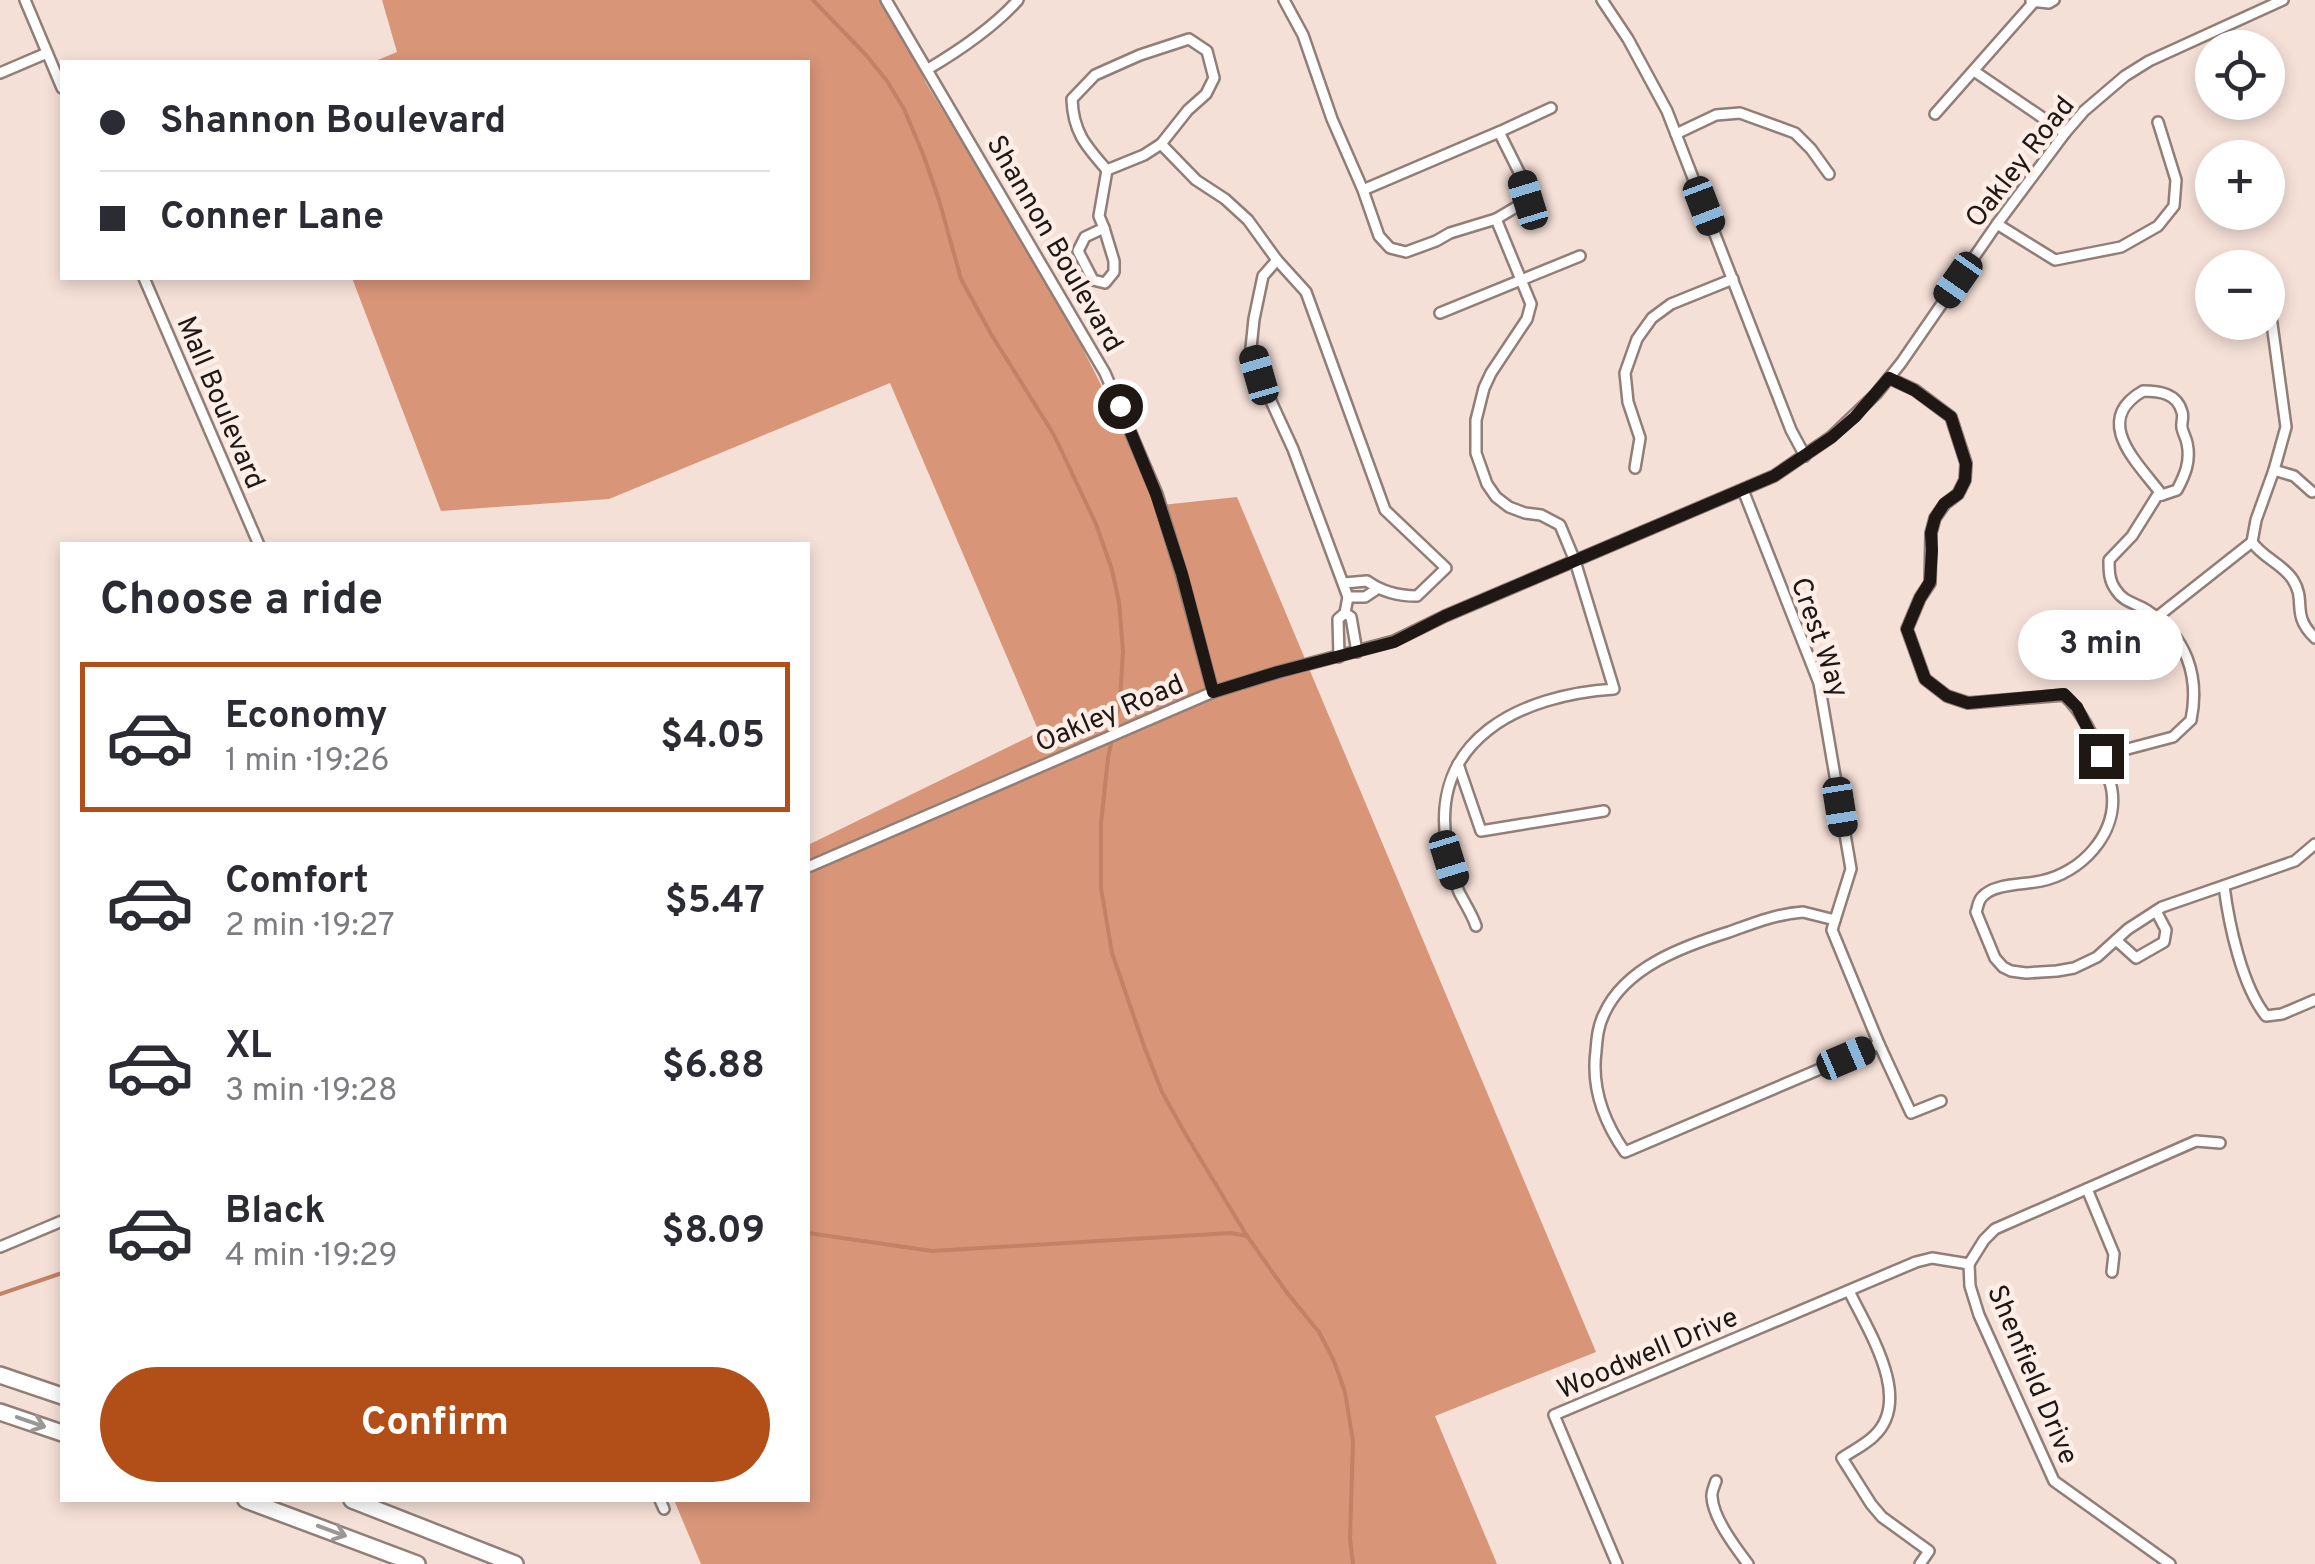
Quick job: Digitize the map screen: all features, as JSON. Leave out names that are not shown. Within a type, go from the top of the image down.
[{"type":"highway","points":[[0,1375],[60,1395]]},
{"type":"highway","points":[[0,1412],[60,1433]]},
{"type":"highway","points":[[251,1502],[417,1564]]},
{"type":"highway","points":[[357,1502],[514,1564]]},
{"type":"street","points":[[24,0],[60,83]]},
{"type":"street","name":"Shannon Boulevard","points":[[886,0],[1106,373],[1156,494],[1213,692]]},
{"type":"street","points":[[928,69],[956,52],[1018,0]]},
{"type":"street","points":[[1284,0],[1302,36],[1378,236],[1390,248],[1406,252],[1496,219],[1528,200],[1500,132]]},
{"type":"street","points":[[1602,0],[1628,38],[1667,111],[1804,456]]},
{"type":"street","points":[[1935,114],[2031,1],[2054,0]]},
{"type":"street","name":"Oakley Road","points":[[810,866],[1213,692],[1394,642],[1445,616],[1774,476],[1832,437],[1889,378],[2064,133],[2104,92],[2149,61],[2283,0]]},
{"type":"street","points":[[1104,228],[1085,236],[1078,251],[1093,280],[1105,283],[1114,272],[1114,261],[1104,228],[1099,216],[1107,170],[1082,138],[1072,117],[1072,99],[1095,75],[1140,54],[1189,40],[1206,51],[1214,78],[1206,94],[1162,144],[1144,156],[1107,170]]},
{"type":"street","points":[[0,74],[48,53]]},
{"type":"street","points":[[1974,71],[2064,133]]},
{"type":"street","points":[[1363,190],[1551,108]]},
{"type":"street","points":[[1676,134],[1716,115],[1740,113],[1794,134],[1829,174]]},
{"type":"street","points":[[1997,224],[2055,260],[2121,247],[2158,226],[2174,206],[2176,180],[2158,122]]},
{"type":"street","points":[[1162,144],[1196,180],[1248,220],[1306,292],[1384,510],[1446,568],[1417,596],[1403,596],[1367,581],[1344,584]]},
{"type":"street","points":[[1476,926],[1459,891],[1444,827],[1447,795],[1458,764],[1490,727],[1518,711],[1565,694],[1614,689],[1560,525],[1541,515],[1509,507],[1496,497],[1476,453],[1476,420],[1484,388],[1531,304],[1496,219]]},
{"type":"street","points":[[1440,313],[1580,256]]},
{"type":"street","points":[[1277,260],[1263,276],[1251,348],[1348,597],[1345,613],[1338,620],[1339,657]]},
{"type":"street","points":[[1634,468],[1640,438],[1628,402],[1625,373],[1637,339],[1652,318],[1671,304],[1733,279]]},
{"type":"street","name":"Mall Boulevard","points":[[145,280],[257,542]]},
{"type":"street","points":[[2157,617],[2252,542],[2286,427],[2274,340]]},
{"type":"street","points":[[1889,378],[1914,390],[1951,417],[1966,464],[1965,480],[1958,494],[1944,504],[1935,518],[1930,582],[1907,629],[1925,679],[1947,696],[1968,703],[2064,694],[2077,707],[2101,756],[2112,790],[2105,833],[2073,868],[2045,881],[1996,889],[1982,897],[1976,912],[2003,967],[2041,972],[2074,968],[2096,958],[2156,910],[2295,861],[2313,849]]},
{"type":"street","points":[[2101,756],[2172,737],[2191,720],[2194,704],[2192,671],[2179,641],[2157,617],[2116,592],[2110,576],[2110,560],[2158,496],[2162,495],[2177,490],[2188,460],[2182,411],[2174,398],[2159,391],[2143,391],[2129,400],[2120,413],[2120,430],[2124,446],[2162,495]]},
{"type":"street","points":[[2274,470],[2294,476],[2314,492]]},
{"type":"street","name":"Crest Way","points":[[1743,490],[1819,684],[1851,869],[1835,920]]},
{"type":"street","points":[[2252,542],[2294,582],[2300,621],[2315,638]]},
{"type":"street","points":[[1348,597],[1365,596],[1377,588]]},
{"type":"street","points":[[1345,613],[1351,618],[1358,652]]},
{"type":"street","points":[[1458,764],[1481,831],[1604,811]]},
{"type":"street","points":[[2224,886],[2229,922],[2255,1002],[2266,1016],[2282,1014],[2315,1000]]},
{"type":"street","points":[[2116,940],[2136,958],[2164,942],[2166,930],[2156,910]]},
{"type":"street","points":[[1879,1044],[1625,1152],[1608,1124],[1595,1077],[1598,1028],[1612,998],[1623,986],[1650,966],[1693,944],[1770,917],[1803,912],[1835,920],[1832,930],[1910,1114],[1941,1100]]},
{"type":"street","points":[[1969,1264],[1994,1229],[2196,1142],[2220,1142]]},
{"type":"street","points":[[2087,1189],[2114,1254],[2112,1272]]},
{"type":"street","points":[[0,1247],[60,1222]]},
{"type":"street","name":"Woodwell Drive","points":[[1617,1564],[1554,1414],[1916,1262],[1932,1258],[1969,1264]]},
{"type":"street","name":"Shenfield Drive","points":[[1969,1264],[1970,1286],[1979,1315],[2054,1481],[2170,1564]]},
{"type":"street","points":[[1850,1291],[1891,1388],[1889,1410],[1875,1436],[1842,1458],[1882,1517],[1929,1551],[1920,1564]]},
{"type":"street","points":[[1716,1481],[1711,1496],[1717,1512],[1732,1544],[1748,1564]]},
{"type":"shaded area","points":[[382,0],[887,0],[926,83],[1058,300],[1162,505],[1237,497],[1596,1352],[1435,1416],[1497,1564],[701,1564],[675,1502],[810,1502],[810,844],[1039,732],[890,383],[609,499],[441,511],[353,280],[810,280],[810,60],[378,60],[397,52]]},
{"type":"waterway","points":[[813,0],[866,55],[904,109],[939,200],[961,279],[1054,435],[1096,524],[1112,570],[1123,651],[1120,700],[1108,758],[1101,823],[1101,888],[1112,953],[1162,1092],[1247,1236],[1319,1332],[1334,1361],[1345,1392],[1353,1441],[1353,1564]]},
{"type":"waterway","points":[[810,1233],[932,1251],[1231,1233],[1247,1236]]},
{"type":"waterway","points":[[0,1294],[60,1274]]},
{"type":"route","points":[[1120,406],[1149,472],[1182,574],[1213,692],[1394,642],[1445,616],[1774,476],[1832,437],[1889,378],[1914,390],[1951,417],[1966,464],[1965,480],[1958,494],[1944,504],[1935,518],[1930,582],[1907,629],[1925,679],[1947,696],[1968,703],[2064,694],[2077,707],[2101,756]]}]
